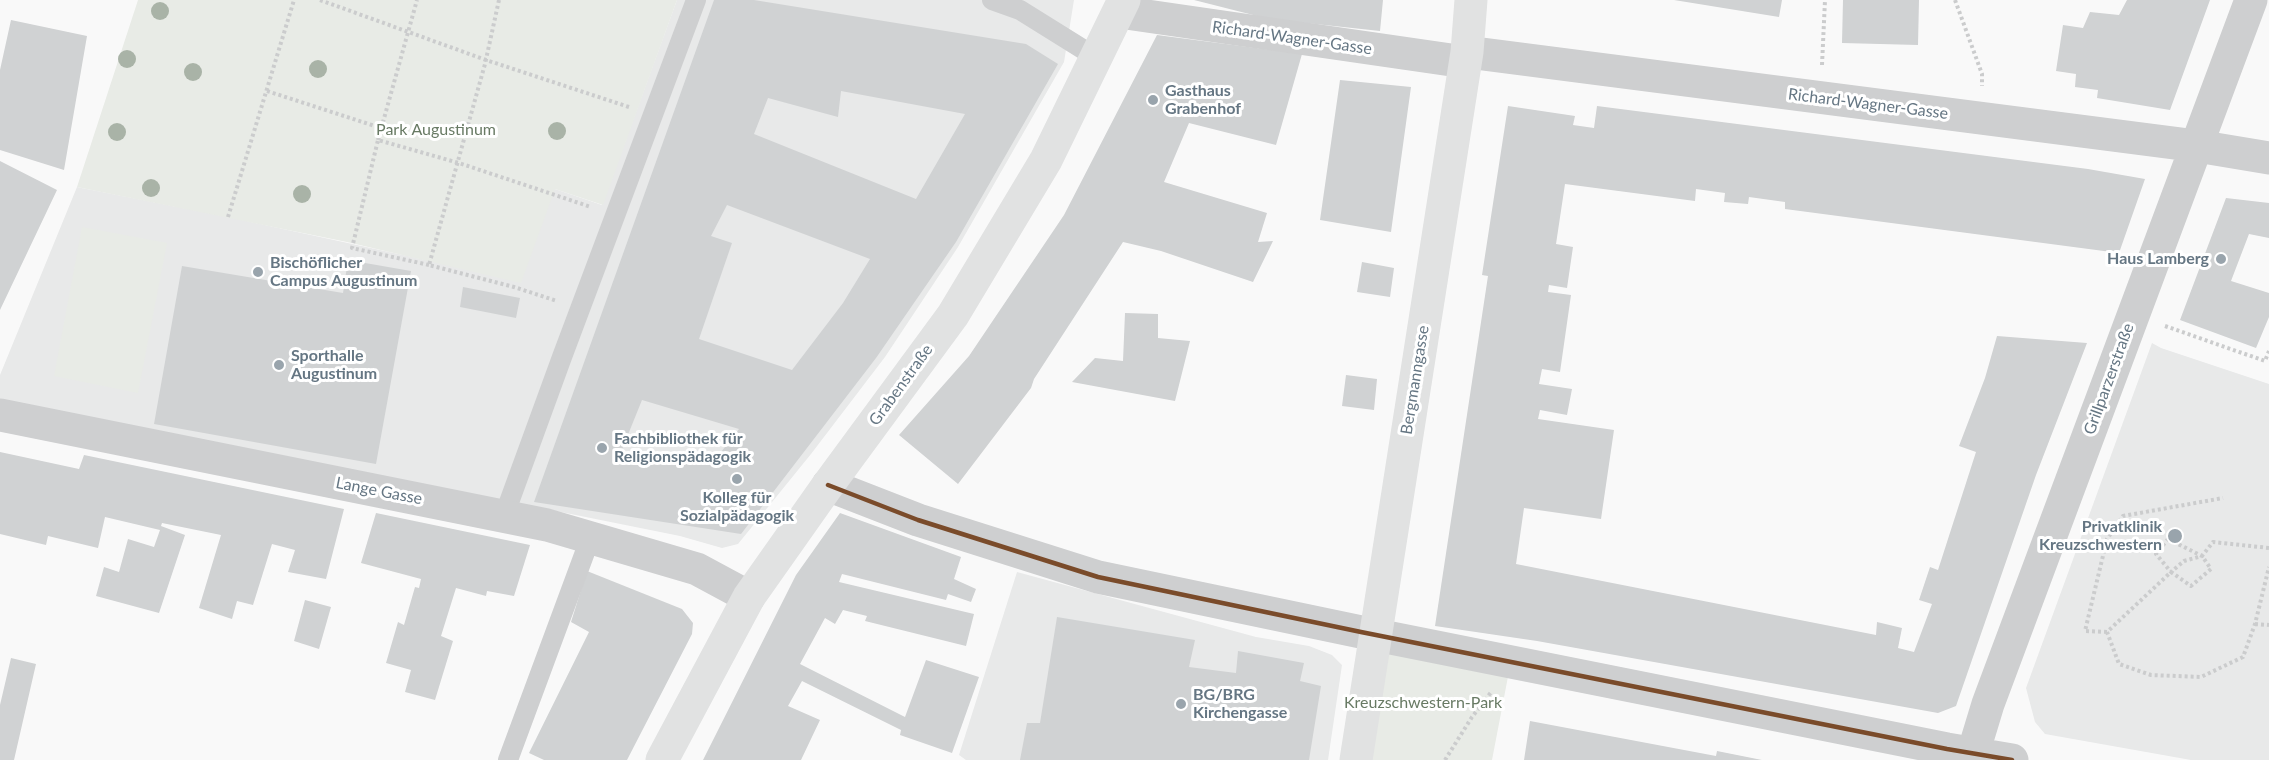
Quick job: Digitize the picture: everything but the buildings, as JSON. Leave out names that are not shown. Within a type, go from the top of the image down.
[{"type":"main road","name":"Bergmanngasse","points":[[1356,760],[1466,57],[1471,0]]},
{"type":"main road","name":"Grabenstraße","points":[[662,760],[749,597],[953,315],[1046,160],[1121,6]]},
{"type":"street","name":"Grillparzerstraße","points":[[1972,757],[1988,704],[2251,0]]},
{"type":"street","name":"Richard-Wagner-Gasse","points":[[1121,6],[1303,40],[1597,69],[2197,146],[2269,158]]},
{"type":"street","name":"Lange Gasse","points":[[0,415],[504,516],[591,536],[697,569],[749,597]]},
{"type":"street","points":[[828,485],[918,520],[1098,577],[1972,757],[2012,760]]},
{"type":"lane","points":[[504,516],[696,0]]},
{"type":"lane","points":[[992,0],[1020,10],[1097,58]]},
{"type":"lane","points":[[508,760],[591,536]]},
{"type":"path","points":[[228,217],[294,0]]},
{"type":"path","points":[[320,0],[486,60],[652,114]]},
{"type":"path","points":[[417,0],[381,128],[352,248],[514,287],[580,309]]},
{"type":"path","points":[[429,265],[459,163],[499,0]]},
{"type":"path","points":[[1822,66],[1825,0]]},
{"type":"path","points":[[1955,0],[1982,74],[1982,87]]},
{"type":"path","points":[[267,91],[381,128]]},
{"type":"path","points":[[378,140],[459,163],[615,215]]},
{"type":"path","points":[[2159,324],[2265,361],[2269,351]]},
{"type":"path","points":[[2223,498],[2123,516],[2107,539],[2085,631],[2107,632],[2171,572],[2184,561],[2202,556],[2213,542],[2269,548]]},
{"type":"path","points":[[2168,539],[2202,556],[2211,569],[2191,586],[2171,572],[2156,554],[2168,539]]},
{"type":"path","points":[[2107,632],[2120,664],[2151,675],[2202,676],[2243,657],[2255,624],[2269,567]]},
{"type":"path","points":[[2255,624],[2269,625]]},
{"type":"path","points":[[1445,760],[1511,661]]},
{"type":"shaded area","name":"Bischöflicher Campus Augustinum","points":[[677,0],[1074,0],[1064,62],[958,247],[885,357],[738,544],[722,548],[680,536],[0,399],[0,375],[77,187],[426,260],[555,189],[602,205]]},
{"type":"shaded area","name":"Privatklinik Kreuzschwestern","points":[[2152,343],[2269,384],[2269,760],[2191,760],[2045,734],[2035,722],[2026,688]]},
{"type":"shaded area","name":"BG/BRG Kirchengasse","points":[[1017,572],[1256,637],[1309,646],[1332,655],[1342,665],[1328,760],[966,760],[959,755]]},
{"type":"green space","name":"Park Augustinum","points":[[138,0],[677,0],[603,205],[555,189],[521,283],[347,242],[77,187]]},
{"type":"green space","points":[[82,227],[167,243],[138,393],[54,376]]},
{"type":"green space","name":"Kreuzschwestern-Park","points":[[1375,634],[1511,661],[1492,760],[1356,760]]},
{"type":"transit line","points":[[828,485],[918,520],[1098,577],[1361,632],[2012,760]]},
{"type":"place","name":"Gasthaus Grabenhof","points":[[1153,100]]},
{"type":"place","name":"Haus Lamberg","points":[[2221,259]]},
{"type":"place","name":"Bischöflicher Campus Augustinum","points":[[258,272]]},
{"type":"place","name":"Sporthalle Augustinum","points":[[279,365]]},
{"type":"place","name":"Fachbibliothek für Religionspädagogik","points":[[602,448]]},
{"type":"place","name":"Kolleg für Sozialpädagogik","points":[[737,479]]},
{"type":"place","name":"Privatklinik Kreuzschwestern","points":[[2175,536]]},
{"type":"place","name":"BG/BRG Kirchengasse","points":[[1181,704]]}]
